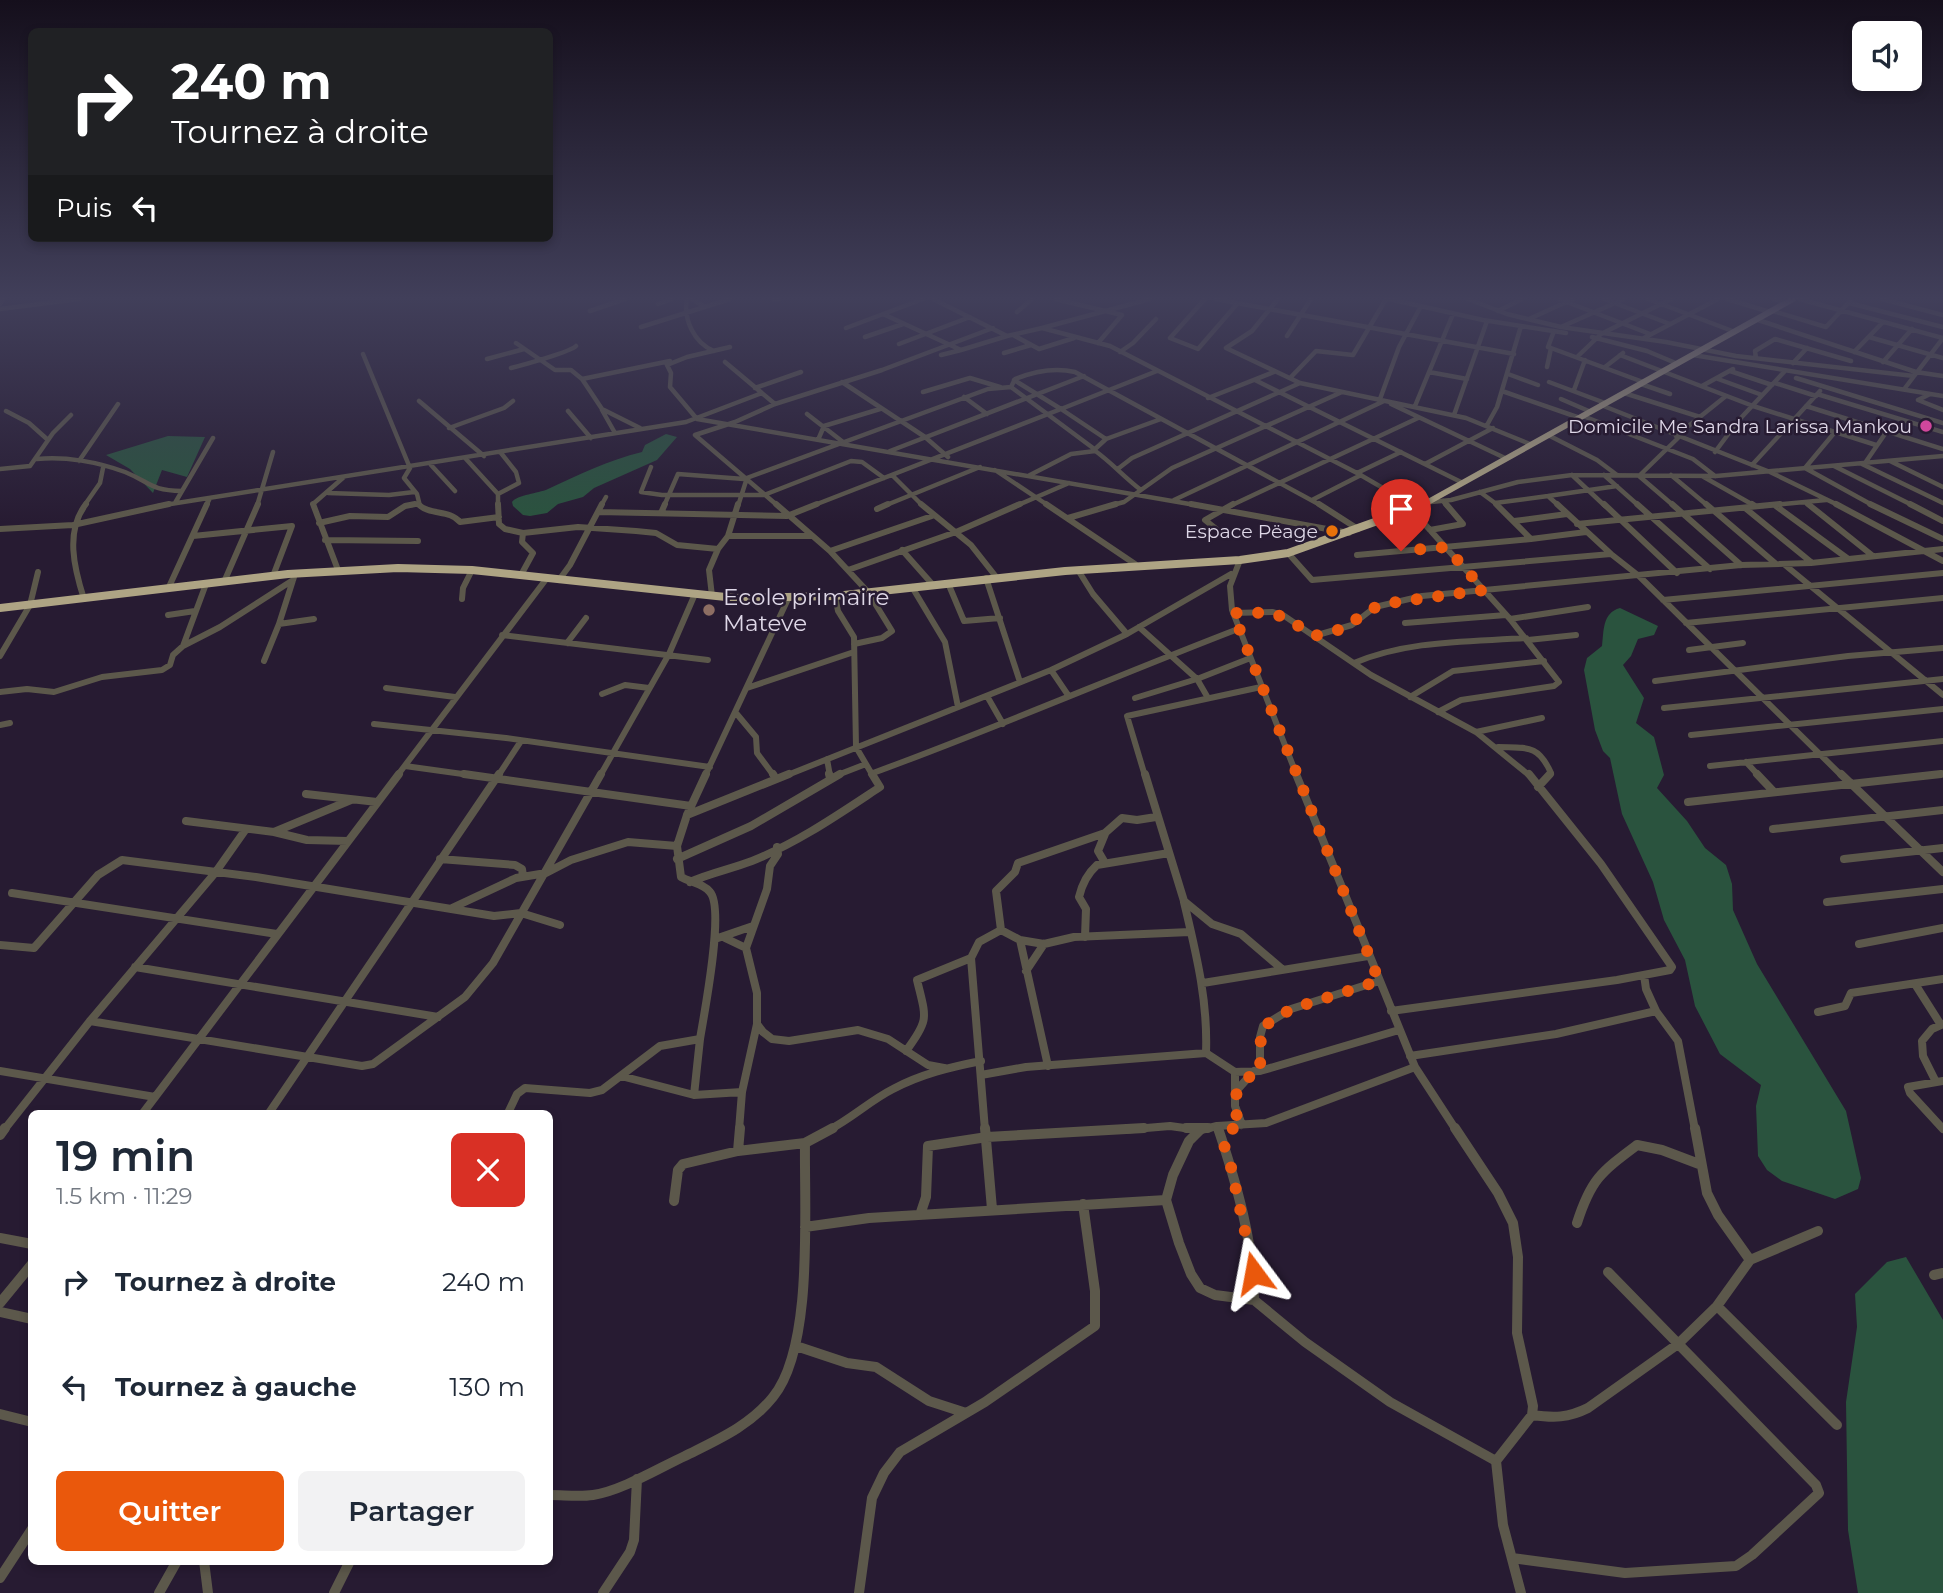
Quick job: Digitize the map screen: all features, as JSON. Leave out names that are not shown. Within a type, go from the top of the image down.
[{"type":"highway","points":[[0,608],[338,570],[472,570],[712,596],[788,599],[1135,564],[1240,560],[1288,553],[1431,502],[1461,482],[1660,373]]},
{"type":"street","points":[[371,373],[410,468]]},
{"type":"street","points":[[575,373],[607,415],[615,433]]},
{"type":"street","points":[[582,379],[610,373]]},
{"type":"street","points":[[671,373],[670,387],[697,419]]},
{"type":"street","points":[[738,373],[775,404]]},
{"type":"street","points":[[755,388],[797,373]]},
{"type":"street","points":[[747,688],[882,638],[892,631],[868,592],[830,551],[695,435],[775,404],[867,373]]},
{"type":"street","points":[[1011,387],[1014,380],[1035,373]]},
{"type":"street","points":[[1078,373],[1312,500],[1354,531]]},
{"type":"street","points":[[598,512],[787,516],[1151,373]]},
{"type":"street","points":[[1162,373],[1359,474],[1415,509],[1430,530],[1527,639],[1559,682],[1554,686],[1461,699],[1438,712]]},
{"type":"street","points":[[1209,398],[1270,373]]},
{"type":"street","points":[[1279,373],[1300,383],[1454,415],[1530,444]]},
{"type":"street","points":[[1290,379],[1295,373]]},
{"type":"street","points":[[1173,500],[1297,443],[1381,400],[1391,373]]},
{"type":"street","points":[[1415,406],[1428,373]]},
{"type":"street","points":[[1436,373],[1467,379]]},
{"type":"street","points":[[1454,415],[1469,373]]},
{"type":"street","points":[[1574,390],[1582,373]]},
{"type":"street","points":[[1620,373],[1670,394]]},
{"type":"street","points":[[1667,373],[1726,396],[1876,445]]},
{"type":"street","points":[[1702,386],[1726,373]]},
{"type":"street","points":[[1738,373],[1943,432]]},
{"type":"street","points":[[1715,452],[1738,421],[1784,373]]},
{"type":"street","points":[[1785,373],[1943,423]]},
{"type":"street","points":[[1787,373],[1905,388],[1943,397]]},
{"type":"street","points":[[1885,373],[1943,376]]},
{"type":"street","points":[[1425,464],[1490,427],[1508,374],[1538,385]]},
{"type":"street","points":[[1905,388],[1915,374]]},
{"type":"street","points":[[890,451],[1084,376]]},
{"type":"street","points":[[923,392],[971,377],[983,378],[1000,387]]},
{"type":"street","points":[[1752,465],[1817,395],[1826,378]]},
{"type":"street","points":[[1718,379],[1762,395]]},
{"type":"street","points":[[1014,380],[1035,396],[1061,409],[1106,439]]},
{"type":"street","points":[[1255,380],[1461,482]]},
{"type":"street","points":[[842,382],[925,438],[946,454],[949,461]]},
{"type":"street","points":[[1549,382],[1574,390],[1677,437],[1770,472],[1927,550],[1943,561]]},
{"type":"street","points":[[1119,468],[1132,458],[1300,383]]},
{"type":"street","points":[[661,513],[678,474],[745,480],[964,397],[1000,387],[1011,387],[1068,429],[1119,468],[1138,492]]},
{"type":"street","points":[[1502,391],[1582,417],[1693,459],[1716,476]]},
{"type":"street","points":[[1068,518],[1110,507],[1138,492],[1172,468],[1343,392]]},
{"type":"street","points":[[697,419],[704,413],[762,393]]},
{"type":"street","points":[[1624,393],[1700,417]]},
{"type":"street","points":[[1932,394],[1918,400],[1943,410]]},
{"type":"street","points":[[1639,476],[1677,437],[1726,396]]},
{"type":"street","points":[[964,397],[987,414]]},
{"type":"street","points":[[1561,399],[1591,411]]},
{"type":"street","points":[[1381,400],[1505,458]]},
{"type":"street","points":[[419,401],[484,456]]},
{"type":"street","points":[[449,428],[504,408],[513,401]]},
{"type":"street","points":[[79,461],[118,404]]},
{"type":"street","points":[[1806,406],[1943,449]]},
{"type":"street","points":[[818,440],[824,426],[880,409]]},
{"type":"street","points":[[6,411],[29,423],[48,440]]},
{"type":"street","points":[[568,411],[591,438]]},
{"type":"street","points":[[807,414],[843,443]]},
{"type":"street","points":[[0,469],[27,468],[71,415]]},
{"type":"street","points":[[607,415],[641,428]]},
{"type":"street","points":[[1225,536],[1205,520],[1328,458],[1418,418]]},
{"type":"street","points":[[0,529],[73,525],[176,503],[431,465],[697,419],[1069,483],[1138,492],[1354,531]]},
{"type":"street","points":[[1023,487],[1033,476],[1071,454],[1094,449],[1106,439],[1124,435],[1161,419]]},
{"type":"street","points":[[1068,429],[1083,424]]},
{"type":"street","points":[[779,433],[786,427]]},
{"type":"street","points":[[1863,463],[1887,431]]},
{"type":"street","points":[[1805,468],[1835,432]]},
{"type":"street","points":[[1549,435],[1597,460],[1618,475]]},
{"type":"street","points":[[176,503],[213,438]]},
{"type":"street","points":[[467,458],[475,451]]},
{"type":"street","points":[[224,582],[262,490],[273,452]]},
{"type":"street","points":[[1312,500],[1401,452]]},
{"type":"street","points":[[498,494],[519,483],[516,472],[501,453]]},
{"type":"street","points":[[1431,502],[1518,482],[1572,475],[1716,476],[1943,456]]},
{"type":"street","points":[[37,459],[58,457],[79,461],[125,472],[157,490],[182,491]]},
{"type":"street","points":[[467,458],[498,494],[499,524],[505,529],[523,533],[589,528],[656,533],[673,544],[718,550]]},
{"type":"street","points":[[650,467],[641,492],[669,495],[764,495],[851,461],[862,462],[884,478]]},
{"type":"street","points":[[1890,461],[1943,487]]},
{"type":"street","points":[[1863,463],[1943,503]]},
{"type":"street","points":[[431,465],[455,491]]},
{"type":"street","points":[[877,509],[982,466]]},
{"type":"street","points":[[1833,466],[1943,521]]},
{"type":"street","points":[[83,599],[76,574],[73,525],[102,478],[103,468]]},
{"type":"street","points":[[410,468],[404,478],[424,510],[454,515],[460,522],[499,517]]},
{"type":"street","points":[[991,468],[1135,564]]},
{"type":"street","points":[[1805,468],[1884,512],[1943,539]]},
{"type":"street","points":[[892,475],[932,516],[971,545],[997,578]]},
{"type":"street","points":[[1572,475],[1677,573]]},
{"type":"street","points":[[1604,475],[1710,569]]},
{"type":"street","points":[[1671,475],[1776,563]]},
{"type":"street","points":[[338,570],[324,540],[313,504],[346,476]]},
{"type":"street","points":[[1639,476],[1741,565]]},
{"type":"street","points":[[1702,476],[1756,506]]},
{"type":"street","points":[[1927,480],[1943,478]]},
{"type":"street","points":[[712,596],[709,570],[736,516],[745,480]]},
{"type":"street","points":[[848,570],[956,532],[1069,483]]},
{"type":"street","points":[[1495,503],[1617,486]]},
{"type":"street","points":[[327,493],[389,495],[414,492]]},
{"type":"street","points":[[1480,492],[1531,539]]},
{"type":"street","points":[[1548,496],[1639,576],[1790,726],[1943,872]]},
{"type":"street","points":[[168,589],[210,498]]},
{"type":"street","points":[[559,580],[606,498]]},
{"type":"street","points":[[1577,524],[1826,500]]},
{"type":"street","points":[[1430,530],[1463,524],[1443,501]]},
{"type":"street","points":[[1806,503],[1873,556]]},
{"type":"street","points":[[319,523],[350,516],[388,517],[405,506],[418,504]]},
{"type":"street","points":[[1776,506],[1847,558]]},
{"type":"street","points":[[1745,508],[1811,563]]},
{"type":"street","points":[[1514,521],[1567,514]]},
{"type":"street","points":[[830,551],[932,516]]},
{"type":"street","points":[[193,536],[292,526],[273,576]]},
{"type":"street","points":[[1357,555],[1586,532]]},
{"type":"street","points":[[521,575],[533,553],[522,542],[523,533]]},
{"type":"street","points":[[728,536],[813,536]]},
{"type":"street","points":[[324,540],[418,541]]},
{"type":"street","points":[[1314,636],[1342,629],[1371,609],[1389,603],[1484,590],[1741,565],[1811,563],[1943,549]]},
{"type":"street","points":[[902,550],[933,584]]},
{"type":"street","points":[[1288,553],[1312,580],[1611,554]]},
{"type":"street","points":[[1240,560],[1231,574],[1228,588],[1238,629],[1368,956],[1415,1067],[1498,1193],[1513,1223],[1518,1257],[1517,1332],[1528,1378],[1532,1415],[1496,1461],[1500,1503],[1521,1593]]},
{"type":"street","points":[[1784,564],[1943,695]]},
{"type":"street","points":[[462,599],[463,588],[472,570]]},
{"type":"street","points":[[1078,570],[1093,594],[1127,634]]},
{"type":"street","points":[[0,656],[30,605],[38,572]]},
{"type":"street","points":[[1663,600],[1943,573]]},
{"type":"street","points":[[687,815],[1052,670],[1127,634],[1231,574]]},
{"type":"street","points":[[264,661],[294,576]]},
{"type":"street","points":[[0,692],[27,689],[54,692],[102,677],[162,670],[170,665],[173,655],[183,646],[220,627],[294,576]]},
{"type":"street","points":[[145,1110],[547,578]]},
{"type":"street","points":[[986,579],[1020,682]]},
{"type":"street","points":[[948,583],[964,621],[1000,618]]},
{"type":"street","points":[[183,646],[206,584]]},
{"type":"street","points":[[912,587],[944,642],[958,707]]},
{"type":"street","points":[[90,1021],[309,1058],[362,1066],[373,1064],[465,997],[484,976],[546,873],[590,790],[669,654],[695,594]]},
{"type":"street","points":[[690,882],[715,871],[751,861],[811,833],[878,789],[880,784],[856,747],[853,634],[838,611],[835,596]]},
{"type":"street","points":[[1686,623],[1943,598]]},
{"type":"street","points":[[694,1095],[715,939],[714,898],[707,889],[681,877],[677,846],[691,806],[788,599]]},
{"type":"street","points":[[1405,623],[1508,617],[1588,607]]},
{"type":"street","points":[[168,615],[195,611]]},
{"type":"street","points":[[1233,613],[1273,612],[1283,615],[1354,663],[1498,747],[1527,772],[1601,864],[1672,967],[1671,970],[1644,975],[1391,1010]]},
{"type":"street","points":[[566,643],[586,618]]},
{"type":"street","points":[[279,624],[314,619]]},
{"type":"street","points":[[1139,626],[1197,679],[1208,698]]},
{"type":"street","points":[[873,773],[1003,724],[1068,695],[1238,629]]},
{"type":"street","points":[[502,635],[708,660]]},
{"type":"street","points":[[1354,663],[1378,652],[1444,642],[1473,643],[1576,635]]},
{"type":"street","points":[[1689,650],[1743,643]]},
{"type":"street","points":[[1655,681],[1943,648]]},
{"type":"street","points":[[1135,698],[1197,679],[1248,659]]},
{"type":"street","points":[[1410,697],[1453,670],[1544,661]]},
{"type":"street","points":[[1052,670],[1068,695]]},
{"type":"street","points":[[1664,708],[1943,679]]},
{"type":"street","points":[[602,694],[625,685],[649,688]]},
{"type":"street","points":[[1206,1053],[1207,1018],[1203,983],[1184,901],[1156,817],[1127,714],[1261,687]]},
{"type":"street","points":[[386,688],[455,697]]},
{"type":"street","points":[[987,696],[1003,724]]},
{"type":"street","points":[[1691,735],[1943,709]]},
{"type":"street","points":[[736,713],[756,737],[757,753],[776,779]]},
{"type":"street","points":[[1476,732],[1542,718]]},
{"type":"street","points":[[0,724],[10,723]]},
{"type":"street","points":[[374,724],[710,767]]},
{"type":"street","points":[[271,1110],[309,1058],[521,741]]},
{"type":"street","points":[[1710,766],[1943,741]]},
{"type":"street","points":[[1498,747],[1519,747],[1539,752],[1548,762],[1551,773],[1538,787]]},
{"type":"street","points":[[827,759],[830,778]]},
{"type":"street","points":[[1746,762],[1774,792]]},
{"type":"street","points":[[677,859],[751,826],[830,778],[866,764]]},
{"type":"street","points":[[405,766],[496,776],[691,806]]},
{"type":"street","points":[[1688,802],[1943,774]]},
{"type":"street","points":[[306,794],[377,802]]},
{"type":"street","points":[[274,832],[351,800]]},
{"type":"street","points":[[1773,829],[1943,810]]},
{"type":"street","points":[[1105,863],[1098,851],[1105,834],[1122,818],[1137,820],[1156,817]]},
{"type":"street","points":[[186,821],[274,832],[296,839],[348,841]]},
{"type":"street","points":[[0,1135],[90,1021],[215,873],[246,829]]},
{"type":"street","points":[[1001,930],[996,891],[1015,872],[1018,863],[1050,850],[1105,834]]},
{"type":"street","points":[[452,908],[523,876],[546,873],[571,860],[628,842],[677,846]]},
{"type":"street","points":[[738,1150],[742,1092],[757,1024],[757,993],[746,947],[767,889],[770,866],[778,854],[777,847]]},
{"type":"street","points":[[1844,859],[1943,848]]},
{"type":"street","points":[[1085,936],[1086,909],[1080,902],[1081,887],[1093,869],[1105,863],[1169,853]]},
{"type":"street","points":[[440,859],[515,865],[522,869],[523,876]]},
{"type":"street","points":[[0,945],[34,948],[110,866],[122,860],[314,886],[502,917],[521,914],[560,925]]},
{"type":"street","points":[[1827,902],[1943,889]]},
{"type":"street","points":[[12,893],[178,918],[237,930],[277,934]]},
{"type":"street","points":[[1184,901],[1212,924],[1241,934],[1282,969]]},
{"type":"street","points":[[715,939],[725,938],[753,926]]},
{"type":"street","points":[[1859,944],[1943,928]]},
{"type":"street","points":[[1001,930],[1020,940],[1044,944],[1085,936],[1190,932]]},
{"type":"street","points":[[992,1209],[971,958],[979,942],[1001,930]]},
{"type":"street","points":[[725,938],[746,947]]},
{"type":"street","points":[[1020,940],[1048,1066]]},
{"type":"street","points":[[1026,972],[1044,944]]},
{"type":"street","points":[[1203,983],[1368,956]]},
{"type":"street","points":[[906,1051],[921,1031],[926,1019],[917,980],[971,958]]},
{"type":"street","points":[[135,967],[439,1017]]},
{"type":"street","points":[[1644,975],[1646,989],[1656,1011],[1678,1041],[1699,1164],[1707,1193],[1718,1215],[1750,1260]]},
{"type":"street","points":[[1818,1012],[1845,1006],[1851,993],[1943,979]]},
{"type":"street","points":[[1237,1090],[1257,1071],[1260,1037],[1264,1026],[1291,1009],[1379,981]]},
{"type":"street","points":[[1915,984],[1942,1025],[1929,1030],[1920,1044],[1940,1081],[1908,1087],[1910,1093],[1943,1129]]},
{"type":"street","points":[[1410,1056],[1556,1034],[1656,1011]]},
{"type":"street","points":[[757,1024],[762,1032],[779,1041],[858,1030],[888,1039],[928,1065],[944,1069]]},
{"type":"street","points":[[981,1076],[1048,1066],[1206,1053],[1235,1072],[1257,1071],[1399,1030]]},
{"type":"street","points":[[509,1110],[517,1094],[525,1088],[590,1093],[602,1090],[660,1046],[700,1039]]},
{"type":"street","points":[[674,1201],[678,1170],[683,1164],[738,1150],[806,1143],[855,1116],[892,1089],[944,1069],[981,1061]]},
{"type":"street","points":[[920,1215],[929,1192],[926,1159],[928,1146],[987,1137],[1181,1126],[1200,1130],[1217,1126],[1238,1126],[1280,1119],[1415,1067]]},
{"type":"street","points":[[0,1071],[155,1097]]},
{"type":"street","points":[[1235,1072],[1237,1090],[1233,1108],[1238,1126]]},
{"type":"street","points":[[621,1076],[694,1095],[742,1092]]},
{"type":"street","points":[[1181,1126],[1189,1141]]},
{"type":"street","points":[[1217,1126],[1231,1167],[1254,1273],[1254,1300]]},
{"type":"street","points":[[1223,1142],[1238,1126]]},
{"type":"street","points":[[1200,1130],[1189,1141],[1173,1175],[1167,1200],[1179,1243],[1191,1274],[1200,1288],[1215,1295],[1254,1300],[1304,1342],[1390,1402],[1496,1461]]},
{"type":"street","points":[[553,1495],[594,1495],[637,1479],[728,1435],[754,1416],[774,1396],[789,1370],[802,1313],[806,1143]]},
{"type":"street","points":[[1577,1223],[1589,1185],[1603,1169],[1637,1145],[1662,1150],[1699,1164]]},
{"type":"street","points":[[805,1227],[869,1218],[1167,1200]]},
{"type":"street","points":[[859,1593],[872,1498],[884,1473],[900,1452],[967,1413],[1095,1326],[1095,1291],[1083,1204]]},
{"type":"street","points":[[1532,1415],[1556,1418],[1572,1416],[1678,1344],[1717,1306],[1750,1260],[1818,1231]]},
{"type":"street","points":[[0,1238],[28,1243]]},
{"type":"street","points":[[0,1303],[28,1269]]},
{"type":"street","points":[[1512,1558],[1625,1573],[1736,1566],[1819,1493],[1816,1485],[1608,1272]]},
{"type":"street","points":[[1717,1306],[1837,1425]]},
{"type":"street","points":[[0,1312],[28,1318]]},
{"type":"street","points":[[796,1346],[848,1363],[876,1367],[929,1401],[967,1413]]},
{"type":"street","points":[[0,1414],[28,1422]]},
{"type":"street","points":[[603,1593],[630,1552],[634,1540],[637,1479]]},
{"type":"street","points":[[0,1578],[28,1535]]},
{"type":"street","points":[[159,1593],[175,1565]]},
{"type":"street","points":[[204,1565],[208,1593]]},
{"type":"street","points":[[334,1593],[348,1565]]},
{"type":"green space","points":[[666,434],[677,437],[657,460],[594,488],[583,497],[558,504],[547,513],[530,516],[523,515],[513,506],[512,502],[519,497],[544,491],[606,464],[642,452],[645,445]]},
{"type":"green space","points":[[168,436],[205,437],[187,477],[162,470],[153,493],[130,469],[106,455]]},
{"type":"green space","points":[[1620,608],[1658,626],[1654,635],[1638,639],[1631,656],[1623,665],[1644,698],[1636,723],[1654,737],[1664,775],[1657,788],[1687,821],[1705,848],[1726,865],[1732,884],[1733,910],[1757,964],[1846,1111],[1861,1178],[1858,1189],[1835,1199],[1782,1181],[1767,1170],[1758,1156],[1756,1106],[1761,1085],[1720,1054],[1695,1006],[1685,960],[1664,920],[1653,882],[1622,814],[1610,758],[1603,751],[1595,730],[1584,670],[1587,658],[1602,646],[1607,618]]},
{"type":"green space","points":[[1906,1257],[1943,1320],[1943,1593],[1858,1593],[1848,1530],[1846,1402],[1857,1327],[1855,1294],[1887,1262]]},
{"type":"place","name":"Domicile Me Sandra Larissa Mankou","points":[[1926,426]]},
{"type":"place","name":"Espace Pëage","points":[[1332,531]]},
{"type":"place","name":"Ecole primaire Mateve","points":[[709,610]]},
{"type":"route","points":[[1254,1273],[1223,1142],[1234,1127],[1242,1125],[1233,1103],[1237,1090],[1254,1071],[1260,1071],[1261,1030],[1291,1009],[1379,981],[1248,659],[1233,613],[1273,612],[1283,615],[1314,636],[1352,625],[1371,609],[1389,603],[1422,596],[1484,590],[1446,547],[1401,551]]}]
